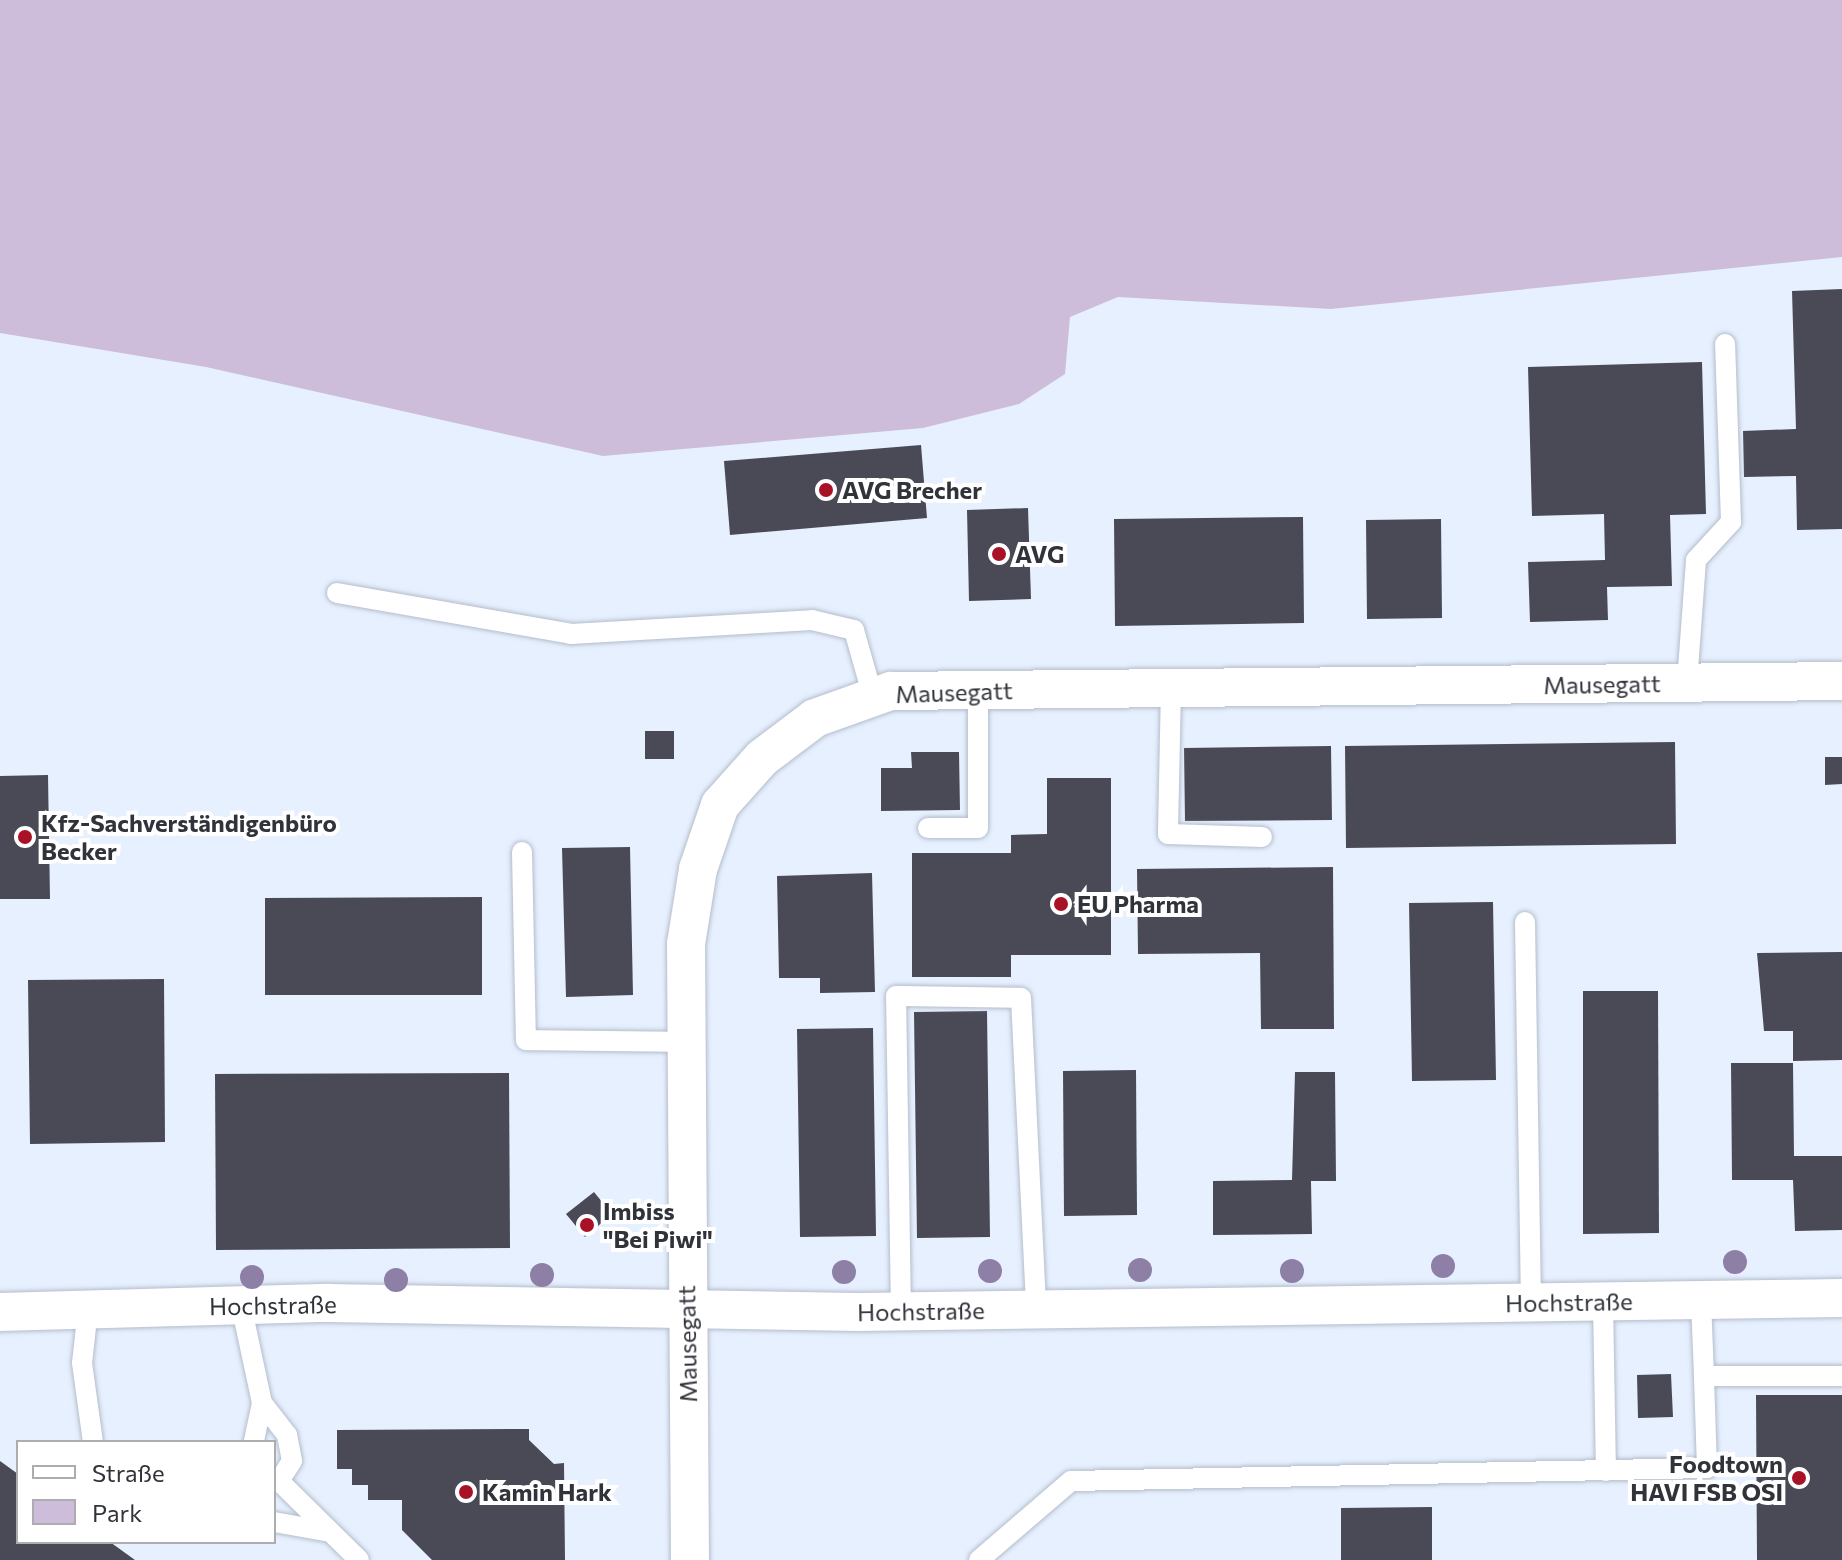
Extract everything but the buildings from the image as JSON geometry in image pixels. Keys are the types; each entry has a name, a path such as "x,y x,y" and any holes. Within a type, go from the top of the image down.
{"street":[{"name":"Mausegatt","path":"690,1560 686,944 698,869 720,805 762,758 815,718 873,697 978,690 1842,681"},
{"name":"Hochstraße","path":"0,1312 241,1305 1036,1310 1842,1298"}],"lane":[{"path":"1687,683 1696,560 1731,522 1725,344"},
{"path":"337,593 571,634 812,620 854,630 873,697"},
{"path":"1171,688 1168,834 1262,837"},
{"path":"928,828 978,828 978,690"},
{"path":"522,852 526,1040 686,1042"},
{"path":"1525,922 1531,1303"},
{"path":"901,1311 896,996 1021,998 1036,1310"},
{"path":"979,1560 1071,1481 1707,1468 1701,1301"},
{"path":"1603,1302 1606,1471"},
{"path":"241,1305 262,1403 254,1440"},
{"path":"88,1309 82,1363 93,1440"},
{"path":"1704,1376 1842,1376"},
{"path":"262,1403 288,1439 292,1461 276,1479 359,1560"},
{"path":"276,1522 330,1532"}],"green space":[{"path":"0,0 1842,0 1842,257 1331,309 1118,297 1070,317 1065,374 1019,404 923,428 603,456 206,367 0,333"}],"place":[{"name":"AVG Brecher","path":"826,490"},
{"name":"AVG","path":"999,554"},
{"name":"Kfz-Sachverständigenbüro Becker","path":"25,837"},
{"name":"EU Pharma","path":"1061,904"},
{"name":"Imbiss \"Bei Piwi\"","path":"587,1225"},
{"name":"Foodtown HAVI FSB OSI","path":"1799,1478"},
{"name":"Kamin Hark","path":"466,1492"}]}
